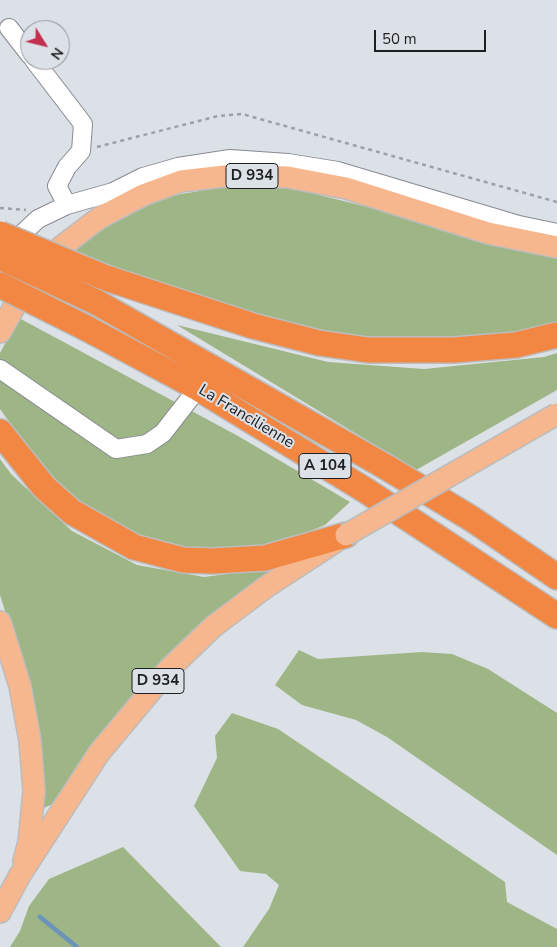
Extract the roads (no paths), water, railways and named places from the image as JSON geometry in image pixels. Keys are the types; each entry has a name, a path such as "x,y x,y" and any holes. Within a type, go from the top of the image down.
{"highway":[{"path":"0,234 106,278 253,326 319,343 368,350 454,350 516,345 557,335"},
{"name":"La Francilienne","path":"0,257 96,302 386,467 472,519 557,577"},
{"name":"La Francilienne","path":"0,286 86,328 198,388 365,490 557,616"},
{"path":"0,432 44,487 72,512 134,547 183,560 213,561 264,558 346,535"}],"main road":[{"name":"D 934","path":"0,332 27,284 61,247 99,218 143,194 181,181 233,175 288,177 346,188 488,233 557,247"},
{"name":"D 934","path":"20,875 98,754 170,668 214,626 258,592 346,535 557,414"},
{"path":"0,622 23,703 30,741 34,791 29,842 20,875 0,912"}],"lane":[{"path":"9,28 20,42"},
{"path":"42,70 83,124 81,152 67,167 57,186 67,205"},
{"path":"0,257 13,241 38,219 67,205 113,192 143,178 178,167 230,159 288,163 338,171 519,225 557,233"},
{"path":"0,369 116,449 147,444 163,433 198,388"},
{"path":"0,658 8,678 23,703"}],"waterway":[{"path":"40,917 77,947"}]}
